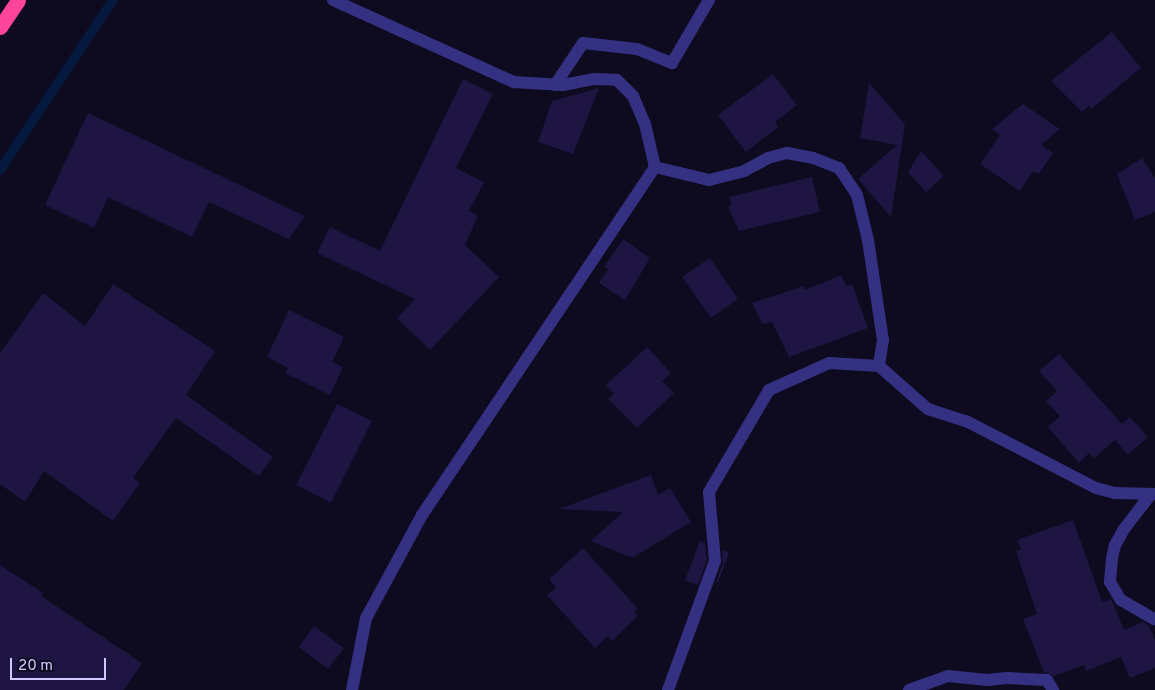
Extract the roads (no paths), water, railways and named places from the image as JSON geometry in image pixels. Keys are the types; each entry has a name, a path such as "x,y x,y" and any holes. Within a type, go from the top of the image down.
{"highway":[{"path":"0,27 18,0"}],"street":[{"path":"333,0 514,82 555,85 594,79 616,80 634,96 644,124 655,167 422,515 366,618 352,690"},
{"path":"555,85 582,43 637,49 672,63 709,0"},
{"path":"655,167 709,180 744,171 768,158 787,153 813,158 839,168 857,195 868,240 883,340 879,366"},
{"path":"668,690 715,561 709,492 768,390 829,363 879,366 928,409 966,421 1096,488 1116,493 1153,494"},
{"path":"1153,494 1124,529 1115,545 1110,582 1121,600 1155,620"},
{"path":"909,690 948,676 988,680 1007,678 1047,680 1053,690"}],"waterway":[{"path":"0,170 113,0"}]}
